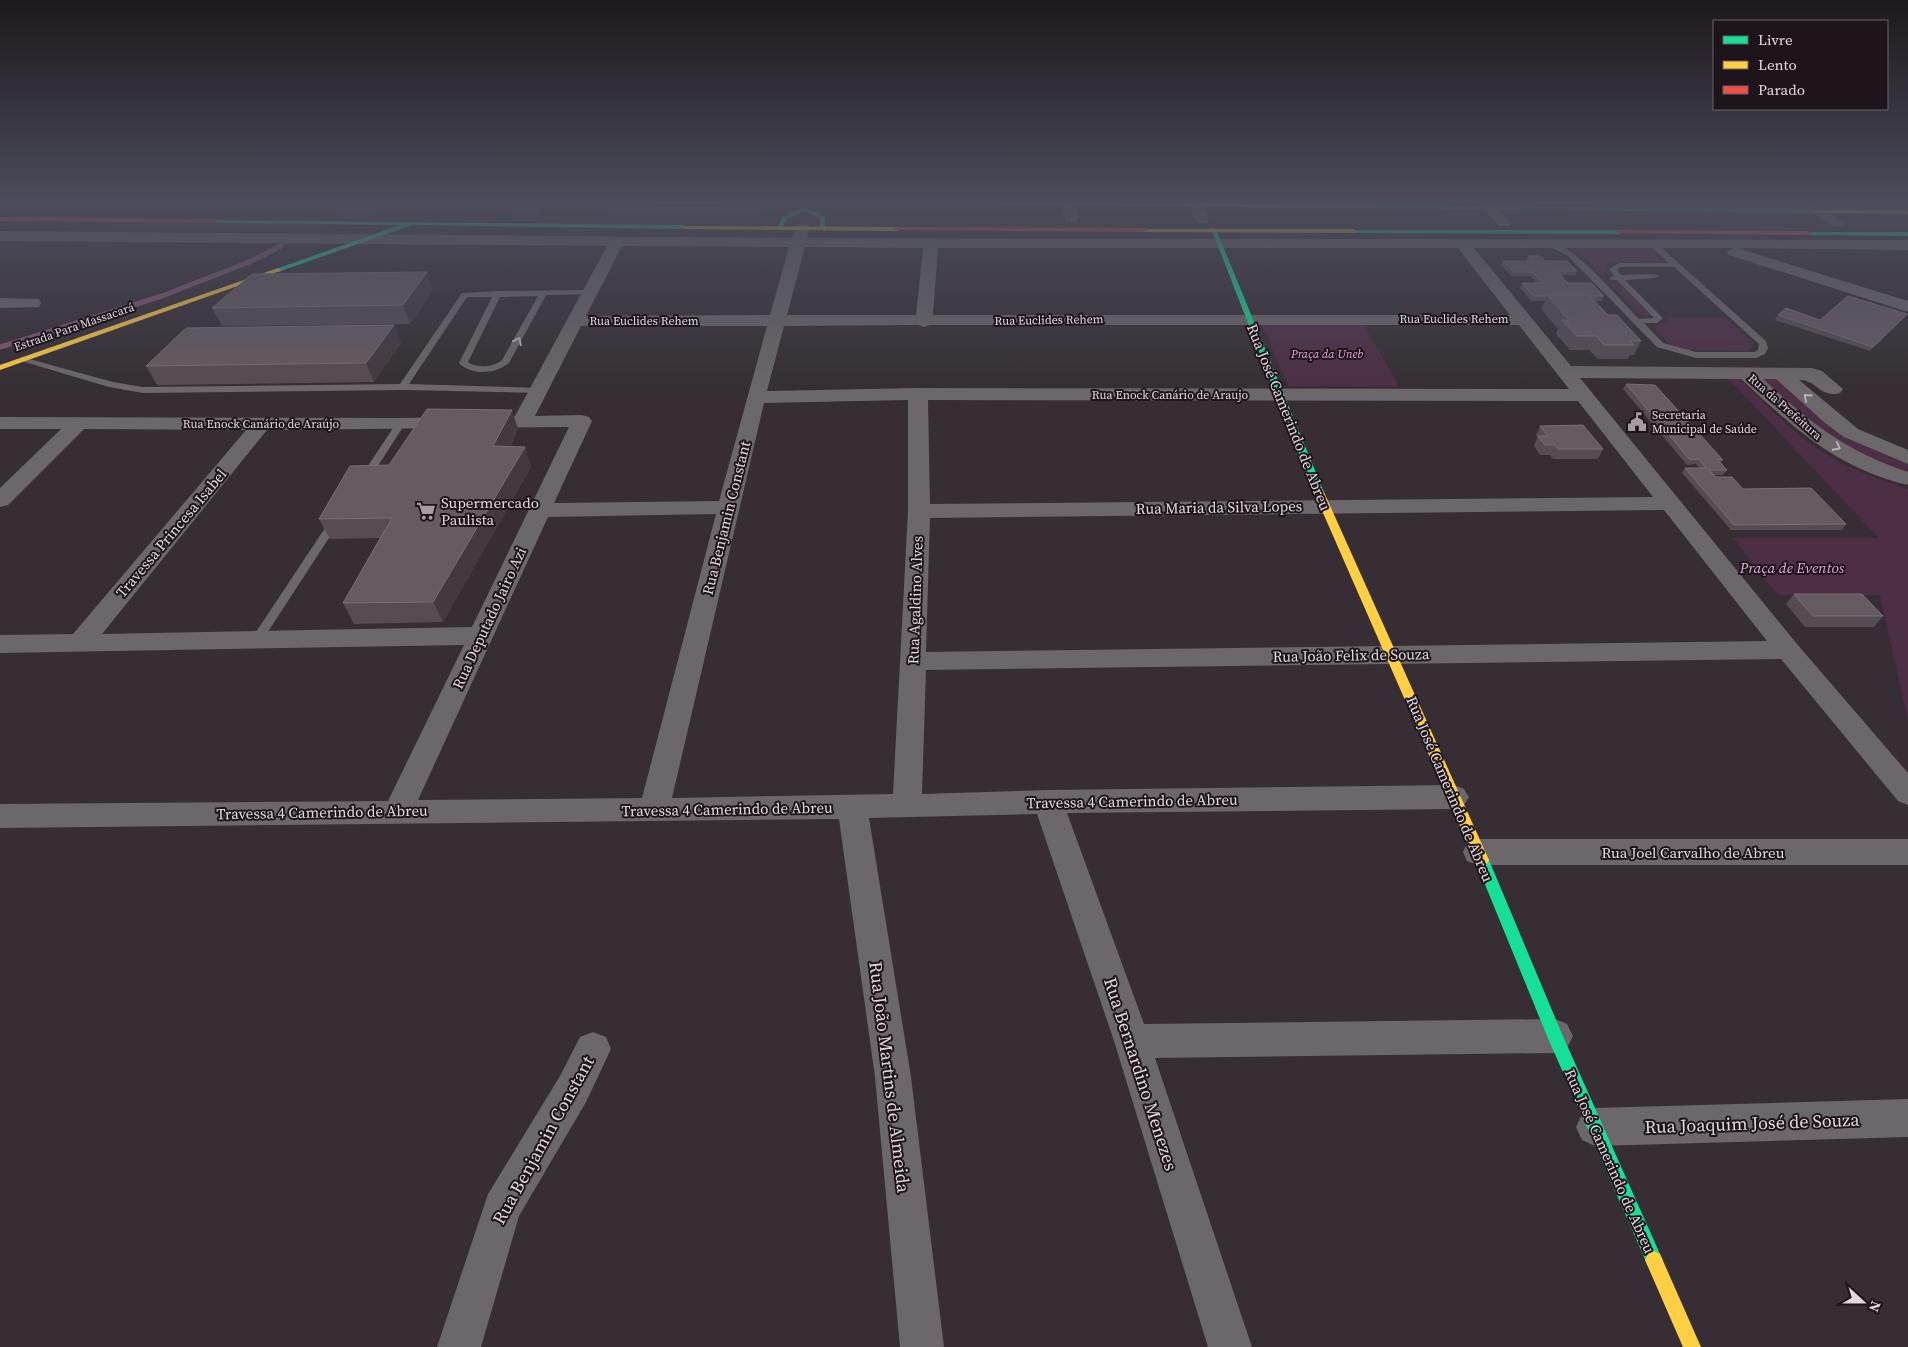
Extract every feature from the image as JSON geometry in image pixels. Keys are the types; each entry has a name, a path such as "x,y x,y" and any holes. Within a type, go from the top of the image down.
{"main road":[{"name":"Estrada Para Massacará","path":"0,368 296,264"},
{"name":"Rua José Camerindo de Abreu","path":"1227,264 1278,395 1325,506 1454,797 1555,1036 1692,1347"}],"street":[{"path":"522,422 604,264"},
{"name":"Rua Benjamin Constant","path":"654,810 728,507 792,264"},
{"path":"924,322 929,264"},
{"path":"1479,264 1788,650 1905,786"},
{"path":"1786,264 1908,307"},
{"path":"0,303 33,303"},
{"name":"Rua Euclides Rehem","path":"574,321 924,322 1249,318 1524,320"},
{"path":"1566,372 1812,374 1817,376 1825,386 1833,389"},
{"name":"Rua da Prefeitura","path":"1745,372 1805,427 1824,441 1860,459 1908,479"},
{"name":"Rua da Prefeitura","path":"1780,373 1832,419 1851,433 1908,458"},
{"name":"Rua Enock Canário de Araujo","path":"756,397 918,394 1584,395"},
{"name":"Rua Agaldino Alves","path":"907,806 919,511 918,394"},
{"name":"Rua Deputado Jairo Azi","path":"398,811 582,421 522,422"},
{"name":"Rua Enock Canário de Araújo","path":"0,423 400,424 522,422"},
{"name":"Travessa Princesa Isabel","path":"80,643 262,423"},
{"path":"0,500 78,424"},
{"name":"Rua Maria da Silva Lopes","path":"919,511 1669,503"},
{"path":"541,510 728,507"},
{"path":"0,644 479,636"},
{"name":"Rua João Felix de Souza","path":"913,661 1788,650"},
{"name":"Travessa 4 Camerindo de Abreu","path":"0,816 654,810 1048,802 1454,797"},
{"name":"Rua Bernardino Menezes","path":"1048,802 1132,1041 1230,1347"},
{"name":"Rua João Martins de Almeida","path":"852,807 893,1077 922,1347"},
{"name":"Rua Joel Carvalho de Abreu","path":"1478,852 1908,852"},
{"path":"1132,1041 1555,1036"},
{"name":"Rua Benjamin Constant","path":"460,1347 502,1208 573,1089 593,1049"},
{"name":"Rua Joaquim José de Souza","path":"1595,1127 1908,1118"}],"lane":[{"path":"1581,264 1660,345 1696,356 1756,355 1762,352 1764,348 1763,343 1676,265 1619,266 1613,270 1659,318 1654,321 1637,321"},
{"path":"1597,280 1655,276"},
{"path":"403,387 464,296 589,292"},
{"path":"498,294 463,363 470,368 493,368 506,361 543,293"},
{"path":"22,360 112,385 143,390 403,387 539,390"},
{"path":"360,485 400,424"},
{"path":"256,641 344,508"}],"green space":[{"path":"1591,264 1608,264 1604,266 1611,275 1601,275"},
{"path":"1610,284 1621,284 1650,315 1644,316 1639,314"},
{"path":"1669,318 1725,318 1753,342 1753,347 1747,351 1685,350 1670,345 1654,328 1657,325 1669,322"},
{"name":"Praça da Uneb","path":"1261,322 1362,322 1399,386 1288,386"},
{"name":"Praça de Eventos","path":"1728,378 1739,379 1810,444 1850,467 1908,489 1908,720 1880,595 1778,595 1733,538 1879,538"},
{"path":"1772,378 1781,381 1839,431 1874,450 1908,463 1908,475 1861,456 1821,432 1761,379"}],"building":[{"path":"1506,264 1570,264 1577,271 1557,271 1568,283 1591,283 1604,296 1533,296 1522,283 1543,283 1532,272 1513,272"},
{"path":"427,272 403,305 212,308 252,274"},
{"path":"1547,295 1589,295 1608,315 1617,315 1641,341 1630,341 1634,345 1604,345 1596,336 1577,336 1562,320 1569,320"},
{"path":"1848,296 1907,314 1873,347 1778,315 1786,308 1820,320"},
{"path":"394,325 366,363 146,366 186,328"},
{"path":"1626,384 1655,385 1723,460 1717,459 1727,470 1709,470 1716,477 1732,477 1743,489 1811,488 1846,524 1734,525 1685,468 1706,468 1699,459 1690,460"},
{"name":"Supermercado Paulista","path":"427,409 512,410 493,446 525,447 433,602 343,603 392,518 319,519 350,466 389,465"},
{"path":"1583,425 1603,449 1558,449 1555,445 1545,445 1538,436 1548,436 1540,426"},
{"path":"1794,594 1862,594 1883,616 1813,616"}],"waterway":[{"path":"0,347 162,296 244,264"}],"traffic: fast":[{"path":"278,270 296,264"},
{"path":"1227,264 1318,490"},
{"path":"1482,860 1555,1036 1654,1260"}],"traffic: slow":[{"path":"0,368 278,270"},
{"path":"1318,490 1482,860"},
{"path":"1654,1260 1692,1347"}],"place":[{"name":"Secretaria Municipal de Saúde","path":"1637,422"},
{"name":"Supermercado Paulista","path":"426,511"}]}
